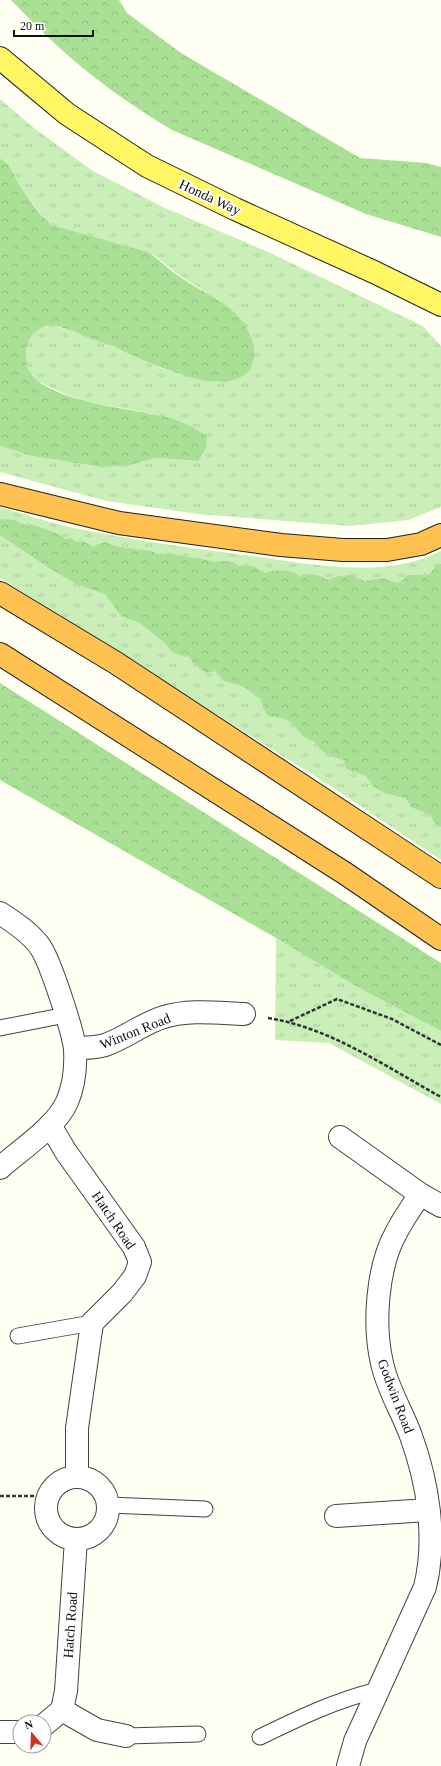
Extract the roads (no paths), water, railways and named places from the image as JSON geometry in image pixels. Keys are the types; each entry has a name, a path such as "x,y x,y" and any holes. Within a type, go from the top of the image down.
{"highway":[{"path":"0,494 119,523 304,547 343,550 387,550 421,544 441,535"},
{"path":"0,593 116,663 441,877"},
{"path":"0,654 339,870 441,939"}],"main road":[{"name":"Honda Way","path":"0,58 67,114 147,166 235,209 374,272 440,306"}],"street":[{"path":"0,913 30,936 41,949 66,1016 75,1048 75,1071 72,1089 67,1104 50,1125 0,1168"},
{"name":"Winton Road","path":"75,1048 104,1045 139,1027 165,1016 192,1012 244,1014"},
{"name":"Hatch Road","path":"50,1125 66,1152 134,1247 140,1262 134,1276 122,1293 92,1324"},
{"path":"340,1137 420,1194 441,1206"},
{"name":"Godwin Road","path":"348,1766 356,1742 378,1690 425,1588 435,1570 428,1510 419,1462 413,1442 382,1363 378,1329 378,1306 386,1261 395,1234 420,1194"},
{"path":"77,1476 77,1428 92,1324"},
{"path":"77,1476 95,1482 104,1492 109,1505 107,1518 100,1530 85,1539 66,1537 51,1526 46,1508 48,1496 52,1488 60,1482 77,1476"},
{"path":"336,1516 428,1510"},
{"name":"Hatch Road","path":"62,1710 66,1691 76,1539"},
{"path":"52,1718 62,1710 97,1730 126,1736"},
{"path":"0,1732 12,1732"}],"lane":[{"path":"0,1028 66,1016"},
{"path":"18,1336 92,1324"},
{"path":"109,1505 205,1509"},
{"path":"260,1737 313,1710 338,1700 378,1690"},
{"path":"126,1736 198,1734"}]}
